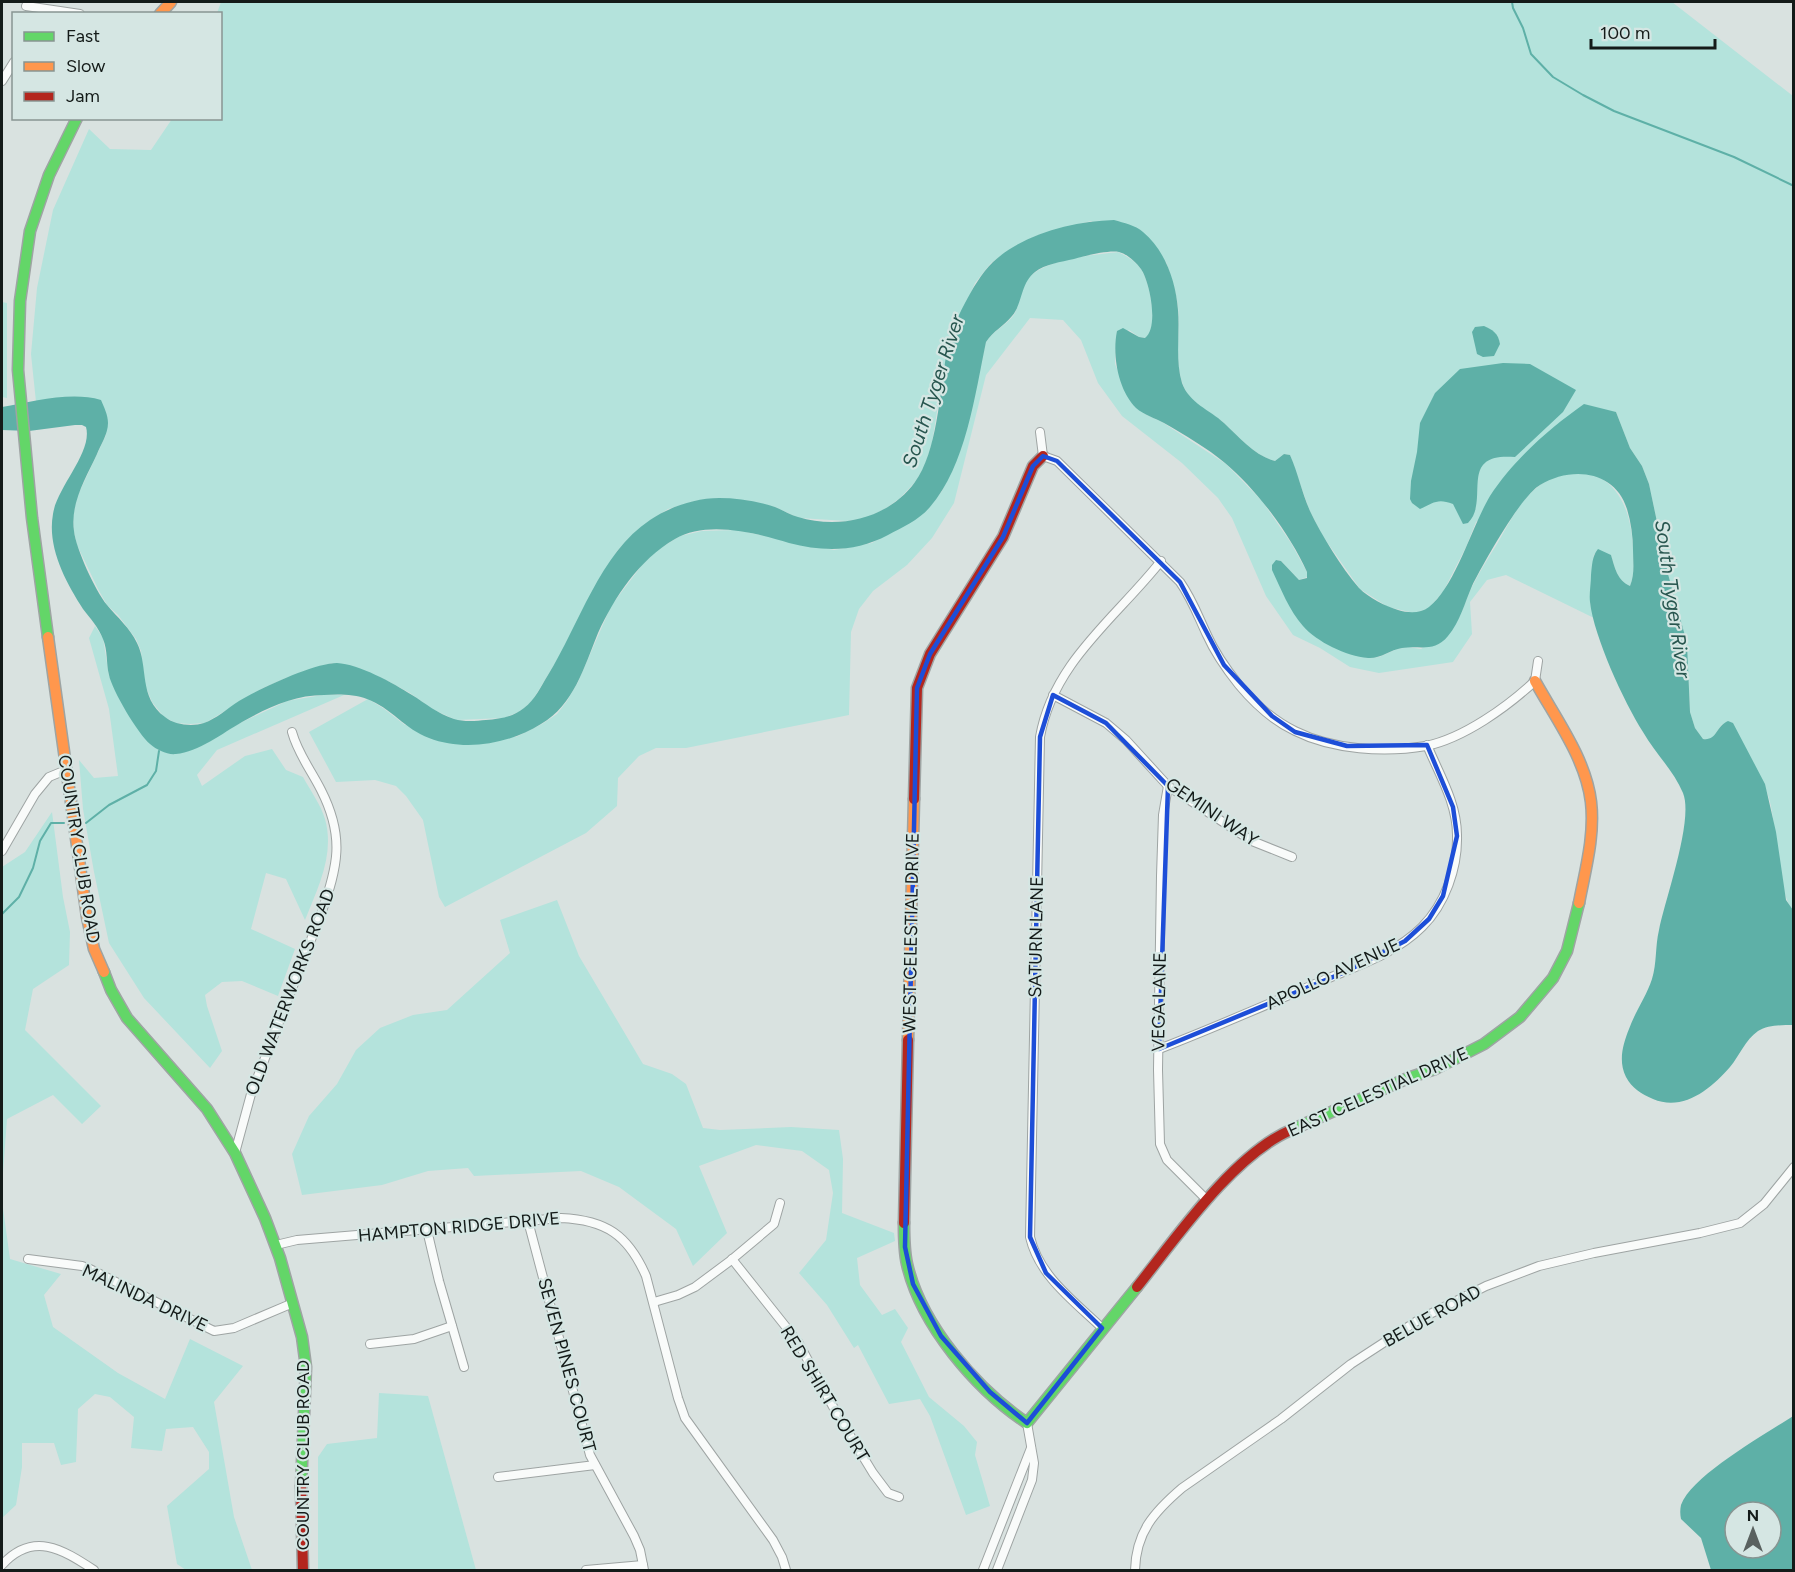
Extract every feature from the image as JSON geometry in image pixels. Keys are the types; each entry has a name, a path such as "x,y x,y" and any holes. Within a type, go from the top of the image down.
{"street":[{"path":"26,7 65,12"},
{"path":"2,81 12,65"},
{"name":"COUNTRY CLUB ROAD","path":"76,120 49,175 30,231 20,301 18,370 32,518 87,917 94,949 111,990 127,1018 207,1109 235,1154 276,1245 302,1337 306,1367 301,1469 303,1570"},
{"path":"1040,432 1043,456 1057,461 1161,561 1180,582 1192,600 1208,637 1232,676 1256,702 1295,732 1347,746 1375,748 1427,746 1456,734 1493,714 1535,681 1538,661"},
{"name":"WEST CELESTIAL DRIVE","path":"1027,1424 1012,1414 973,1374 930,1320 907,1265 904,1210 916,688 930,654 994,552 1009,525 1033,466 1043,456"},
{"name":"SATURN LANE","path":"1102,1328 1046,1273 1036,1256 1030,1237 1040,736 1047,708 1061,678 1083,648 1130,599 1161,561"},
{"name":"EAST CELESTIAL DRIVE","path":"1027,1424 1207,1200 1247,1159 1286,1132 1443,1065 1484,1044 1520,1017 1553,978 1567,951 1575,923 1590,847 1592,815 1591,800 1581,764 1535,681"},
{"name":"GEMINI WAY","path":"1053,694 1106,723 1126,740 1168,786 1252,841 1292,857"},
{"name":"OLD WATERWORKS ROAD","path":"235,1154 246,1107 321,914 332,882 337,856 337,837 331,812 321,789 301,757 292,732"},
{"name":"APOLLO AVENUE","path":"1159,1049 1365,963 1405,941 1429,919 1449,881 1454,866 1457,836 1453,807 1427,746"},
{"path":"2,851 35,794 49,777 66,770"},
{"name":"VEGA LANE","path":"1168,786 1163,815 1158,1114 1160,1144 1167,1160 1207,1200"},
{"name":"BELUE ROAD","path":"1135,1570 1136,1552 1141,1534 1170,1498 1281,1419 1394,1334 1486,1286 1539,1266 1740,1223 1764,1204 1794,1167"},
{"path":"654,1302 695,1287 732,1259 774,1224 780,1203"},
{"name":"HAMPTON RIDGE DRIVE","path":"276,1245 297,1240 561,1218 579,1219 608,1228 625,1241 638,1257 646,1276 685,1418 772,1540 782,1557 786,1570"},
{"name":"SEVEN PINES COURT","path":"528,1221 590,1455 634,1536 644,1568"},
{"path":"427,1230 464,1367"},
{"name":"MALINDA DRIVE","path":"28,1259 90,1269 214,1331 234,1328 293,1303"},
{"name":"RED SHIRT COURT","path":"732,1259 798,1342 837,1414 873,1473 888,1492 899,1497"},
{"path":"370,1344 414,1339 452,1326"},
{"path":"997,1570 1032,1480 1034,1463 1027,1424"},
{"path":"983,1570 1031,1448"},
{"path":"498,1477 596,1465"},
{"path":"2,1565 20,1550 40,1545 67,1554 94,1570"},
{"path":"586,1570 644,1568"}],"highlighted area":[{"path":"1043,456 1057,461 1180,582 1224,665 1272,716 1295,732 1347,746 1427,745 1453,807 1457,836 1443,896 1429,919 1405,941 1345,972 1159,1049 1168,786 1106,723 1053,695 1040,737 1030,1237 1046,1273 1102,1328 1027,1423 990,1392 941,1336 913,1284 905,1247 917,688 930,654 1003,537 1033,466"}],"shaded area":[{"path":"221,2 1672,2 1793,96 1793,910 1784,891 1770,802 1762,781 1722,724 1712,739 1703,739 1695,728 1690,712 1687,643 1668,574 1649,484 1642,466 1630,448 1616,412 1476,522 1443,592 1428,609 1414,613 1388,607 1360,589 1322,535 1309,509 1290,455 1284,454 1275,461 1261,455 1190,397 1181,377 1178,354 1178,307 1166,262 1091,221 1038,235 1008,251 991,263 975,283 947,349 932,443 925,465 916,481 900,498 885,509 866,518 847,521 799,518 775,507 719,498 695,501 668,509 632,535 617,551 564,649 532,701 521,711 504,718 456,720 432,709 410,693 380,677 332,663 263,688 205,723 176,723 164,717 152,702 145,685 141,651 136,639 118,615 107,605 77,545 74,532 73,516 77,497 106,435 72,397 36,402 31,354 37,288 53,210 89,129 110,149 151,150 171,120 222,120 222,12 217,12"},
{"path":"1118,252 1131,259 1141,269 1150,294 1153,315 1150,333 1146,338 1139,337 1129,330 1116,338 1115,364 1127,392 1145,414 1162,422 1226,464 1262,501 1291,543 1307,572 1307,577 1299,580 1281,561 1276,560 1319,639 1336,648 1368,658 1379,657 1407,647 1421,649 1457,621 1479,573 1514,514 1528,496 1545,482 1575,473 1591,474 1604,480 1622,502 1632,533 1633,577 1630,586 1619,577 1611,555 1594,554 1590,602 1594,618 1506,575 1487,580 1470,602 1472,634 1453,662 1379,673 1350,667 1320,648 1293,635 1266,596 1232,518 1218,498 1182,463 1122,416 1098,383 1081,340 1063,320 1030,318 986,375 954,503 932,538 907,565 873,591 859,609 851,632 849,715 686,748 656,748 639,756 618,778 617,806 586,833 445,907 439,897 423,820 406,796 396,786 375,780 336,782 309,732 368,699 405,725 516,737 557,714 578,682 611,606 642,565 656,551 680,536 702,531 736,530 834,550 872,543 928,509 942,491 961,449 986,342 1013,316 1026,281 1044,268 1056,263"},
{"path":"2,302 7,303 7,398 2,397"},
{"path":"95,626 103,638 109,676 176,754 203,745 240,723 287,701 322,695 344,695 217,750 197,775 202,786 245,756 272,749 286,770 303,777 321,808 328,832 324,871 305,920 286,879 266,873 251,929 295,949 278,996 242,981 222,982 205,995 222,1051 210,1068 144,998 109,943 83,809 79,760 94,778 118,776 109,709 89,638"},
{"path":"52,812 70,932 69,965 33,989 25,1030 101,1106 82,1124 53,1095 7,1119 2,1186 2,867 25,852"},
{"path":"557,900 579,956 643,1064 672,1074 686,1084 703,1128 720,1130 791,1127 839,1130 843,1159 842,1213 894,1233 895,1241 857,1258 860,1285 882,1315 895,1309 908,1328 901,1342 929,1397 964,1426 977,1442 975,1455 990,1506 966,1515 930,1416 920,1399 889,1404 858,1345 854,1348 827,1305 799,1273 826,1240 833,1193 829,1170 802,1151 756,1145 699,1166 727,1233 693,1266 676,1229 619,1187 581,1171 474,1176 468,1168 428,1171 382,1185 302,1195 292,1154 309,1116 337,1084 356,1050 380,1028 413,1015 447,1010 510,953 500,920"},
{"path":"2,1201 10,1259 61,1274 44,1295 53,1327 118,1373 165,1399 190,1339 243,1366 214,1402 234,1517 252,1570 186,1570 177,1564 167,1506 209,1469 209,1452 193,1427 166,1429 162,1451 131,1448 134,1417 110,1397 95,1394 78,1409 76,1462 61,1465 54,1443 22,1443 22,1467 16,1505 2,1518"},
{"path":"379,1393 428,1396 476,1570 318,1570 318,1457 327,1444 377,1438"}],"water":[{"name":"South Tyger River","path":"1114,220 1143,232 1151,239 1168,267 1177,299 1179,365 1185,390 1195,401 1261,455 1275,461 1284,454 1290,455 1310,511 1339,561 1363,592 1393,608 1406,612 1418,612 1429,607 1438,598 1455,571 1490,496 1521,457 1545,434 1584,404 1616,412 1630,448 1642,466 1649,484 1668,574 1687,643 1690,712 1695,728 1703,739 1708,739 1714,736 1724,723 1728,721 1733,723 1765,784 1776,832 1786,900 1793,910 1793,1025 1771,1026 1758,1031 1714,1083 1686,1100 1675,1103 1649,1097 1634,1087 1626,1077 1622,1065 1622,1053 1631,1023 1654,973 1659,930 1682,840 1685,805 1679,785 1627,704 1597,633 1593,616 1590,599 1591,575 1593,558 1598,549 1611,555 1617,573 1630,586 1633,577 1630,519 1621,496 1613,486 1591,475 1578,474 1552,479 1532,492 1522,503 1493,548 1452,630 1437,645 1402,648 1372,658 1359,657 1332,647 1303,626 1282,592 1272,570 1272,565 1276,560 1281,561 1299,580 1307,578 1307,572 1292,543 1261,499 1218,457 1180,432 1146,415 1136,408 1125,392 1116,361 1117,331 1123,328 1145,338 1152,325 1152,305 1141,269 1134,261 1119,252 1096,254 1053,264 1039,269 1030,277 1016,311 986,342 961,450 942,490 921,516 876,541 840,549 802,546 747,532 716,529 688,533 675,539 650,557 620,593 598,633 577,684 562,707 528,731 487,744 457,745 429,738 367,699 335,694 302,697 281,703 193,750 176,754 162,752 145,739 120,701 111,682 106,648 101,635 70,587 55,551 53,514 61,493 80,458 87,437 86,427 75,425 29,431 2,430 2,407 64,397 101,400 106,411 108,427 77,501 73,521 74,531 82,558 97,590 131,632 137,643 151,700 169,720 195,725 204,723 239,701 273,684 315,667 337,663 376,675 448,717 462,721 491,720 520,711 535,697 604,570 633,534 657,515 692,502 710,498 726,498 762,503 795,516 830,522 862,518 892,504 915,482 928,455 933,438 947,349 953,328 968,297 985,271 1005,252 1049,231 1082,223"},
{"path":"1484,326 1495,332 1499,340 1500,344 1494,356 1483,357 1477,354 1472,332 1475,327"},
{"path":"1503,363 1530,364 1576,390 1563,412 1515,457 1497,457 1486,462 1480,470 1477,502 1468,523 1463,524 1453,504 1448,502 1436,502 1420,509 1410,499 1411,481 1420,423 1435,393 1460,369"},
{"path":"1793,1416 1793,1570 1711,1570 1701,1538 1681,1519 1681,1505 1688,1493 1714,1468"}],"waterway":[{"path":"1512,2 1531,54 1553,77 1614,111 1734,157 1794,186"},
{"path":"86,823 109,805 147,785 156,771 159,751"},
{"path":"2,914 19,897 33,868 40,841 51,823 64,823"}],"traffic: fast":[{"path":"48,637 32,518 18,370 20,301 30,231 49,175 76,120"},
{"path":"1291,1130 1408,1078 1435,1069 1484,1044 1520,1017 1553,978 1567,951 1579,903"},
{"path":"104,972 127,1018 207,1109 235,1153 265,1218 280,1258 302,1337 306,1367 301,1487"},
{"path":"904,1223 907,1264 924,1310 953,1354 970,1374 1027,1423 1137,1287"}],"traffic: slow":[{"path":"162,12 171,2"},
{"path":"48,637 87,917 94,949 104,972"},
{"path":"1535,681 1577,755 1588,786 1592,828 1579,903"},
{"path":"908,1040 914,799"}],"traffic: jam":[{"path":"914,799 917,688 930,654 1003,537 1033,466 1043,456"},
{"path":"904,1223 908,1040"},
{"path":"1137,1287 1188,1222 1227,1178 1269,1142 1291,1130"},
{"path":"301,1487 303,1570"}]}
